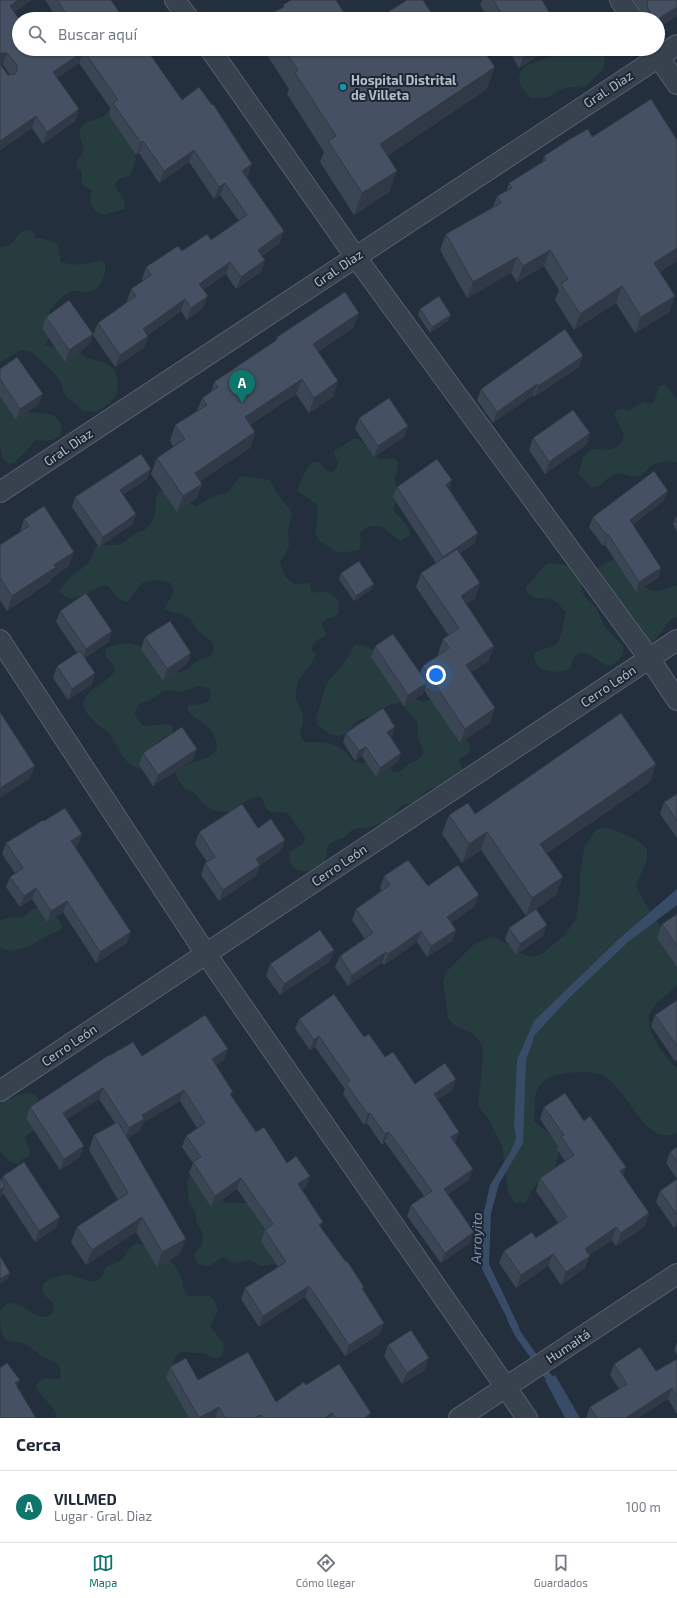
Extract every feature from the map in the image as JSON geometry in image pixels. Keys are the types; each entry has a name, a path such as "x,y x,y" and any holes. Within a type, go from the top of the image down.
{"street":[{"path":"175,0 184,12"},
{"path":"620,0 628,12"},
{"name":"Gral. Diaz","path":"665,50 677,45"},
{"path":"215,56 355,256 649,658 677,700"},
{"name":"Gral. Diaz","path":"0,492 355,256 652,56"},
{"path":"658,56 677,84"},
{"path":"0,640 206,954 527,1418"},
{"name":"Cerro León","path":"0,1091 677,640"},
{"name":"Humaitá","path":"459,1418 677,1274"}],"green space":[{"path":"554,56 605,56 605,60 603,69 586,86 565,88 548,97 531,98 521,86 519,78 520,74 522,69 527,65"},
{"path":"110,107 135,148 136,159 130,175 119,179 115,184 123,199 125,209 102,215 91,205 90,199 92,191 82,184 82,172 77,168 76,162 83,152 83,146 79,134 81,128 84,124 104,116"},
{"path":"25,230 36,234 35,237 53,241 58,245 61,262 81,264 101,260 105,264 105,273 102,281 93,291 70,292 53,306 49,312 53,330 45,345 51,347 62,344 73,347 87,358 104,362 114,369 118,381 117,392 111,402 96,412 84,411 66,397 60,381 53,372 32,352 21,350 0,362 0,247 13,243 18,235"},
{"path":"0,370 26,411 54,416 61,425 61,433 59,436 52,440 36,440 14,463 9,464 4,460 0,448"},
{"path":"665,384 677,399 677,462 671,461 652,465 644,473 637,476 615,474 598,486 591,487 579,474 583,457 592,449 608,450 616,448 622,440 624,434 614,415 617,410 623,409 628,411 643,402 649,404 654,402 659,386"},
{"path":"353,439 359,439 379,459 396,459 398,467 394,480 399,491 394,507 395,513 407,525 410,535 400,541 381,526 369,526 360,533 361,545 358,550 340,552 335,551 321,542 315,534 318,516 317,504 297,491 310,464 317,461 320,462 327,471 333,472 337,468 338,462 334,451"},
{"path":"240,476 269,480 292,513 288,529 289,547 280,562 285,577 294,584 310,583 310,588 313,593 327,592 338,600 339,612 336,616 325,620 321,624 327,635 317,640 313,645 312,651 316,654 297,684 296,698 303,715 300,733 303,741 323,742 333,745 342,749 353,761 360,763 382,760 394,772 400,772 408,764 419,759 423,754 417,737 418,726 416,720 400,703 391,704 369,717 359,719 346,733 342,735 334,736 317,724 316,718 327,683 346,660 355,644 366,646 375,651 416,699 420,701 427,701 431,699 471,747 468,753 459,760 463,770 462,776 452,782 425,792 419,802 401,806 390,820 368,828 357,828 343,838 332,842 328,845 325,861 320,867 314,870 301,870 295,868 291,864 289,858 291,850 302,845 305,839 288,814 267,810 262,798 257,796 240,804 231,812 212,810 202,803 195,793 185,789 178,780 175,772 186,765 204,759 214,753 217,749 217,743 209,728 188,711 188,705 202,704 209,701 211,694 209,688 198,686 182,692 170,690 164,691 150,700 139,704 134,714 141,724 146,726 169,724 173,727 172,733 160,740 150,751 144,769 131,765 126,761 109,733 93,720 85,709 84,702 86,697 90,692 108,679 115,670 113,664 105,655 106,649 109,647 122,643 136,644 176,672 186,670 199,660 211,656 214,647 213,644 197,630 190,618 164,609 172,595 172,585 168,582 158,580 142,583 128,601 118,598 106,585 76,598 65,596 59,591 70,577 88,564 95,548 99,545 117,545 123,543 137,532 145,530 150,525 155,515 156,497 159,492 165,490 195,506 212,497 227,492 232,488"},
{"path":"622,558 637,578 650,590 658,591 671,586 677,586 677,617 671,619 653,642 647,641 597,570 605,563"},
{"path":"547,564 563,564 577,573 584,596 596,608 606,629 622,645 624,651 622,656 614,664 608,666 582,652 574,658 570,669 564,671 546,671 541,669 538,665 535,660 534,653 555,645 561,634 566,612 559,604 551,599 536,598 527,593 526,587"},
{"path":"605,827 633,838 647,849 647,859 636,886 654,918 677,947 677,986 655,1005 650,1012 649,1018 652,1034 656,1042 667,1058 677,1068 677,1133 662,1135 647,1126 613,1083 601,1074 578,1072 550,1077 542,1082 537,1090 534,1121 557,1140 560,1149 555,1168 534,1187 525,1203 515,1203 508,1192 502,1146 489,1120 478,1105 483,1047 472,1033 454,1025 448,1018 443,981 446,972 473,945 490,937 499,939 524,955 534,957 543,953 565,935 576,919 580,892 580,873 585,845 596,830"},
{"path":"36,908 45,910 56,916 63,927 59,931 48,935 28,947 11,951 0,948 0,920 11,917 22,918 31,910"},
{"path":"29,1093 35,1094 39,1101 40,1129 27,1134 26,1140 30,1151 29,1156 17,1164 9,1161 0,1151 0,1105 5,1099 10,1099 18,1095"},
{"path":"199,1175 219,1194 225,1203 248,1203 260,1213 277,1264 260,1266 250,1260 233,1263 223,1257 209,1266 198,1264 194,1254 202,1245 203,1234 197,1223 195,1212 189,1202 187,1183 188,1177"},
{"path":"136,1243 164,1255 179,1272 186,1294 188,1296 210,1296 214,1300 218,1310 210,1326 224,1344 223,1355 215,1358 203,1353 183,1352 177,1354 173,1361 172,1367 200,1418 57,1418 51,1405 36,1386 41,1380 47,1378 61,1379 59,1366 43,1357 28,1345 11,1342 8,1340 3,1335 1,1330 0,1311 5,1305 10,1303 20,1306 42,1317 47,1317 52,1313 54,1306 53,1303 44,1295 42,1289 44,1283 61,1275 72,1275 89,1281 98,1280 102,1277 106,1267 122,1260 128,1250"}],"water":[{"path":"677,889 677,905 628,942 568,999 535,1035 526,1060 523,1143 499,1184 491,1213 489,1264 519,1327 513,1330 482,1269 483,1216 490,1185 511,1151 516,1138 514,1125 517,1060 534,1021 620,938"},
{"path":"555,1375 580,1418 565,1418 545,1380"}],"building":[{"path":"0,0 18,0 10,6 14,12 12,12 12,56 77,56 53,72 79,109 47,132 36,116 0,141 0,64 8,75 15,74 17,71 17,65 7,53 1,53 0,55"},
{"path":"57,0 111,0 119,12 65,12"},
{"path":"291,0 336,0 344,12 274,12 284,7 283,5"},
{"path":"407,0 423,0 431,12 388,12"},
{"path":"493,0 542,0 549,12 501,12"},
{"path":"646,0 677,0 677,7 665,15 665,12 650,12"},
{"path":"87,56 151,56 182,100 199,87 212,105 213,104 252,164 242,171 284,231 258,250 265,260 241,277 230,262 199,284 208,296 191,308 185,299 143,329 148,336 120,355 98,323 136,296 131,289 151,275 146,267 178,246 182,251 207,234 211,240 247,215 225,183 219,187 194,150 164,171 143,141 141,143 113,103 118,100"},
{"path":"289,56 487,56 495,67 380,144 397,171 362,193 328,141 336,136 295,73 298,70"},
{"path":"651,99 677,140 677,248 654,263 675,296 641,317 622,286 580,314 561,284 568,279 550,250 523,266 517,257 473,282 446,234 501,203 497,196 512,188 509,183 546,160 544,156 588,129 592,137"},
{"path":"345,292 359,313 313,344 338,381 314,398 302,379 245,417 255,432 195,473 202,484 183,496 157,458 185,439 175,425 207,405 202,398 218,387 214,382 278,339 277,337"},
{"path":"439,296 451,315 432,327 420,309"},
{"path":"69,300 93,334 69,350 46,317"},
{"path":"565,329 583,356 538,386 537,384 497,412 481,389"},
{"path":"17,357 43,394 20,409 0,379 0,369"},
{"path":"389,398 408,426 378,446 359,418"},
{"path":"573,410 590,433 549,462 533,438"},
{"path":"141,454 151,469 120,490 136,514 103,537 75,497"},
{"path":"437,459 452,480 446,485 478,533 443,557 397,487"},
{"path":"654,471 668,491 630,520 661,568 639,582 608,534 607,536 593,517"},
{"path":"44,506 74,552 54,565 56,567 12,596 0,578 0,545 29,526 24,519"},
{"path":"457,549 480,583 461,596 494,646 466,665 495,708 465,729 423,666 449,648 443,639 459,628 421,573"},
{"path":"359,561 374,584 356,596 341,573"},
{"path":"86,593 112,631 86,649 60,611"},
{"path":"170,621 191,653 167,669 145,637"},
{"path":"393,634 427,683 408,695 375,646"},
{"path":"80,651 95,673 72,689 57,666"},
{"path":"383,708 395,727 387,732 401,753 380,768 366,747 359,751 346,733"},
{"path":"0,712 35,766 0,788"},
{"path":"621,713 656,764 540,844 563,877 532,898 487,832 469,844 449,815 468,803 475,814"},
{"path":"182,727 197,749 158,775 143,753"},
{"path":"677,794 677,821 664,802"},
{"path":"242,804 258,828 271,819 285,840 256,859 260,865 223,890 205,863 215,857 199,832"},
{"path":"65,808 82,834 71,841 131,932 100,952 67,901 51,911 36,888 24,896 10,877 23,868 6,843"},
{"path":"408,860 428,886 458,865 479,895 447,917 456,930 431,946 421,931 388,954 386,952 352,975 340,956 373,933 356,909 390,885 384,876"},
{"path":"536,909 547,925 520,944 509,928"},
{"path":"677,914 677,946 662,924"},
{"path":"320,930 334,950 284,984 270,964"},
{"path":"334,994 364,1037 369,1034 385,1057 393,1052 415,1084 445,1063 456,1079 434,1094 459,1132 451,1137 473,1169 444,1189 474,1232 445,1253 411,1205 432,1191 389,1132 385,1134 346,1084 350,1081 319,1036 314,1040 299,1019"},
{"path":"677,1000 677,1046 655,1015"},
{"path":"205,1015 228,1049 212,1059 233,1092 230,1094 256,1132 264,1127 287,1163 296,1156 310,1176 298,1184 323,1222 319,1225 346,1262 347,1261 364,1287 362,1288 384,1323 349,1345 309,1286 263,1316 245,1288 286,1262 265,1230 273,1224 241,1178 215,1196 193,1162 201,1157 186,1136 205,1123 184,1090 142,1115 144,1119 129,1128 103,1088 63,1113 84,1146 64,1159 30,1107 109,1055 133,1042 142,1056"},
{"path":"565,1093 584,1121 590,1116 626,1167 620,1171 649,1213 621,1233 616,1227 585,1249 590,1256 566,1272 553,1254 521,1275 504,1251 532,1232 536,1238 567,1217 540,1178 574,1155 561,1136 564,1135 544,1107"},
{"path":"118,1122 186,1239 162,1252 142,1217 92,1250 77,1227 128,1193 94,1135"},
{"path":"677,1147 677,1162 670,1152"},
{"path":"24,1162 60,1217 39,1231 3,1176"},
{"path":"0,1178 5,1186 0,1190"},
{"path":"677,1179 677,1215 660,1191"},
{"path":"0,1256 10,1273 0,1279"},
{"path":"411,1330 429,1358 407,1373 388,1345"},
{"path":"640,1347 656,1371 677,1359 677,1396 672,1388 627,1417 628,1418 597,1418 590,1407 627,1384 614,1364"},
{"path":"248,1352 276,1402 304,1382 306,1385 339,1364 371,1413 364,1418 335,1418 332,1413 325,1418 262,1418 261,1415 255,1418 225,1418 219,1407 199,1418 170,1367 186,1358 198,1380"},
{"path":"7,1363 20,1380 15,1383 36,1418 0,1418 0,1368"}],"waterway":[{"name":"Arroyito","path":"511,1320 518,1334 554,1385"}],"place":[{"name":"Hospital Distrital de Villeta","path":"343,87"},
{"name":"VILLMED","path":"242,403"}]}
